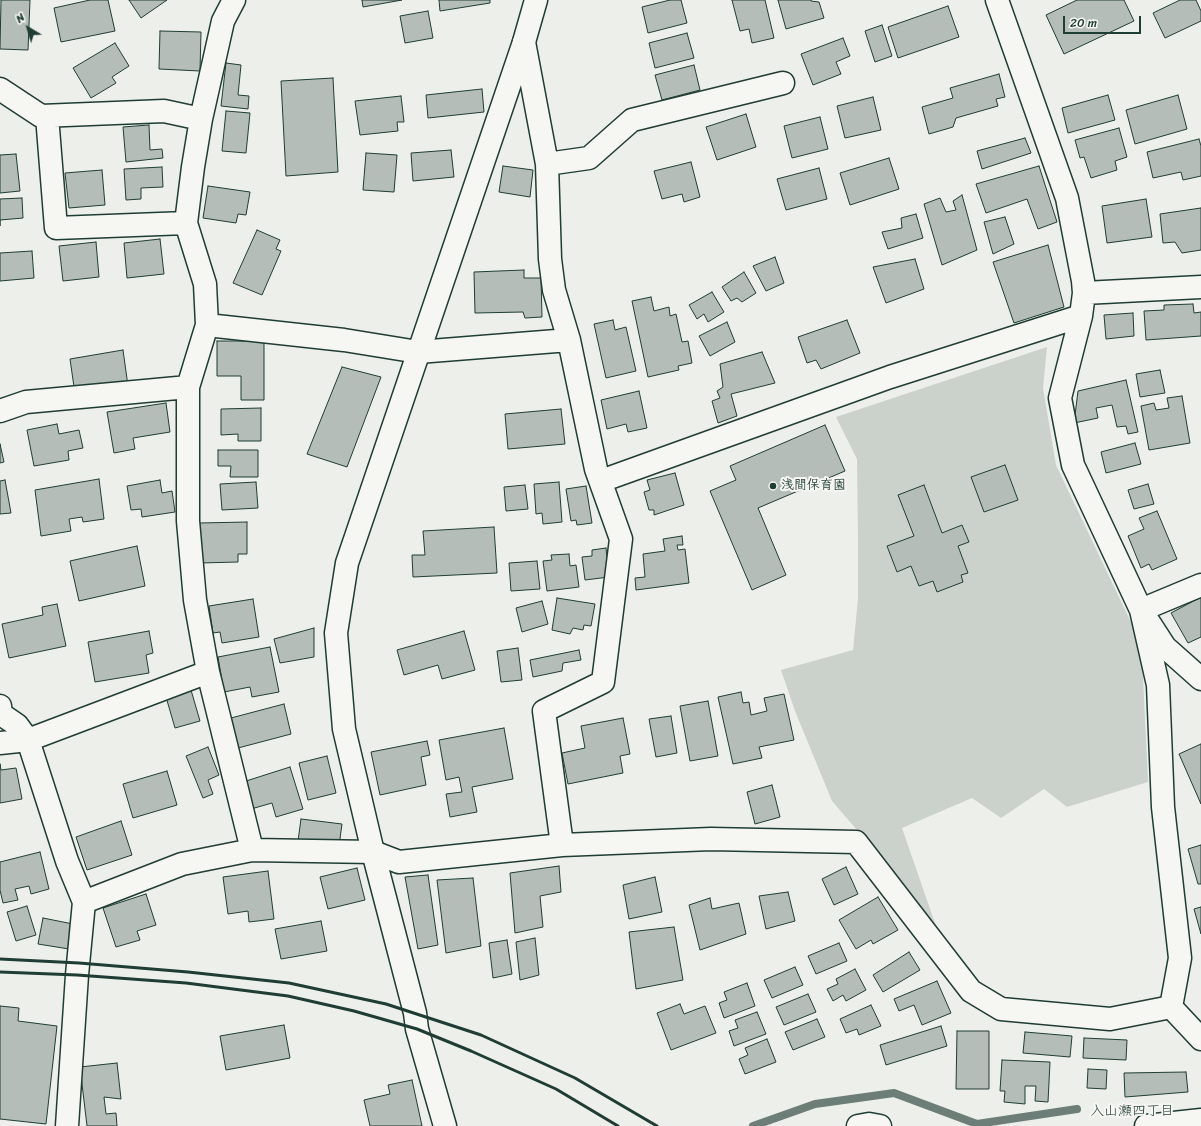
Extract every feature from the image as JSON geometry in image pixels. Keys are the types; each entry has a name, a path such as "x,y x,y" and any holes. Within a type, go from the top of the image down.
{"street":[{"path":"234,0 223,21 201,119 186,223 205,284 207,325 188,387 188,521 195,600 208,672 252,850"},
{"path":"997,0 1067,198 1083,281 1084,293 1081,316 1060,398 1073,465 1141,610 1165,647 1201,678"},
{"path":"445,1126 418,1028 373,852 344,729 336,633 347,563 524,42 534,3"},
{"path":"524,42 547,164 550,259 554,290 569,340 596,469 621,539 603,682 544,711 562,845"},
{"path":"547,164 589,158 632,120 783,83"},
{"path":"0,89 41,116 164,111 201,119"},
{"path":"47,116 56,228 186,223"},
{"path":"1084,293 1201,287"},
{"path":"600,481 890,377 1081,316"},
{"path":"207,325 344,340 418,352 569,340"},
{"path":"0,411 26,402 188,387"},
{"path":"1141,610 1201,585"},
{"path":"1141,610 1158,685 1163,807 1180,958 1171,1007"},
{"path":"0,743 28,740 208,672"},
{"path":"0,706 2,714 17,725 28,740 67,861 84,902 77,976 67,1126"},
{"path":"84,902 182,864 252,850 373,852 399,862 562,845 712,839 856,842 971,991 1001,1009 1110,1019 1171,1007"},
{"path":"1171,1007 1201,1039"},
{"path":"1146,1126 1201,1120"},
{"path":"858,1126 869,1124 880,1126"}],"shaded area":[{"path":"1047,347 1043,388 1056,465 1139,639 1143,677 1148,782 1067,807 1044,789 1001,818 972,798 902,828 938,932 863,837 832,801 795,711 781,670 853,650 858,599 857,459 836,417"}],"building":[{"path":"1,0 30,0 28,50 0,49"},
{"path":"90,0 108,0 115,31 61,42 54,8"},
{"path":"129,0 167,0 141,18"},
{"path":"362,0 402,0 363,7"},
{"path":"439,0 490,0 490,3 440,11"},
{"path":"670,0 681,0 687,23 648,33 642,7"},
{"path":"732,0 765,0 774,38 752,43 749,29 740,31"},
{"path":"778,0 811,0 819,2 824,18 786,29"},
{"path":"1077,0 1124,0 1134,21 1064,54 1046,15"},
{"path":"1180,0 1196,0 1201,11 1201,21 1165,38 1153,13"},
{"path":"948,6 959,37 898,58 888,27"},
{"path":"428,11 433,38 405,43 400,16"},
{"path":"882,25 892,56 875,62 865,31"},
{"path":"160,31 201,32 200,71 159,69"},
{"path":"687,33 694,58 655,68 649,43"},
{"path":"843,38 850,56 836,62 841,74 813,85 801,54"},
{"path":"115,43 129,66 112,77 116,83 91,98 73,68"},
{"path":"226,63 241,65 238,95 249,96 248,109 221,106"},
{"path":"694,65 700,90 662,100 655,75"},
{"path":"999,74 1005,97 996,99 998,106 956,118 953,127 929,134 922,107 953,98 950,88"},
{"path":"333,78 338,172 286,176 281,81"},
{"path":"482,89 484,112 428,118 426,95"},
{"path":"1108,95 1115,120 1068,133 1062,108"},
{"path":"1178,95 1187,129 1135,144 1126,110"},
{"path":"401,96 404,122 397,122 398,131 360,135 355,101"},
{"path":"873,97 881,130 845,138 837,106"},
{"path":"226,111 250,113 246,153 222,151"},
{"path":"746,114 756,147 717,160 706,127"},
{"path":"820,117 828,149 792,158 784,126"},
{"path":"149,125 150,150 162,149 163,158 126,162 123,127"},
{"path":"1119,128 1127,157 1115,161 1117,170 1091,178 1084,157 1080,158 1075,140"},
{"path":"1025,138 1031,153 982,169 977,151"},
{"path":"1199,139 1201,146 1201,176 1183,180 1181,172 1153,178 1147,152"},
{"path":"451,150 454,177 413,181 411,153"},
{"path":"366,153 397,155 394,192 363,190"},
{"path":"16,154 20,191 0,193 0,155"},
{"path":"889,158 899,189 850,205 840,173"},
{"path":"691,162 700,197 684,202 682,194 662,199 654,171"},
{"path":"503,166 533,170 530,197 499,192"},
{"path":"1039,166 1057,222 1038,229 1027,199 986,213 976,184"},
{"path":"162,167 163,187 141,188 141,199 126,200 124,169"},
{"path":"819,168 827,199 786,210 777,179"},
{"path":"102,170 105,205 69,208 65,173"},
{"path":"208,186 250,192 246,215 238,214 236,223 203,218"},
{"path":"962,195 977,250 942,265 924,204 940,198 946,212 956,210 953,201"},
{"path":"22,198 23,218 0,220 0,199"},
{"path":"1146,199 1152,237 1107,243 1102,206"},
{"path":"1201,208 1201,250 1182,253 1175,242 1163,243 1160,214"},
{"path":"916,214 923,238 888,249 882,232 902,228 901,218"},
{"path":"1005,217 1014,244 993,254 984,222"},
{"path":"257,230 280,240 276,249 281,251 262,295 233,283"},
{"path":"160,239 164,274 127,278 124,243"},
{"path":"96,242 99,277 63,281 59,246"},
{"path":"1048,245 1064,307 1014,323 993,262"},
{"path":"32,251 34,278 0,281 0,253"},
{"path":"775,257 784,283 766,291 753,266"},
{"path":"915,259 924,289 886,303 873,267"},
{"path":"524,270 524,278 541,278 542,317 525,318 523,312 475,313 474,272"},
{"path":"744,272 756,293 742,302 737,298 731,301 722,287"},
{"path":"712,292 724,312 708,322 704,314 697,319 689,305"},
{"path":"651,297 654,311 669,307 670,316 676,314 682,342 688,341 692,363 678,366 679,370 648,377 632,301"},
{"path":"1193,304 1194,313 1201,312 1201,336 1146,340 1144,311 1164,310 1164,305"},
{"path":"1133,313 1134,336 1106,339 1104,315"},
{"path":"613,320 615,330 626,327 636,371 606,378 594,324"},
{"path":"847,320 860,353 821,369 816,360 807,363 798,337"},
{"path":"727,322 735,342 710,356 699,336"},
{"path":"217,341 264,341 264,400 241,400 241,376 217,376"},
{"path":"123,350 128,386 75,394 70,359"},
{"path":"762,352 775,383 731,394 737,416 718,423 712,401 720,398 717,391 723,387 720,364"},
{"path":"342,367 381,377 347,467 307,454"},
{"path":"1160,370 1165,393 1140,397 1136,374"},
{"path":"1126,380 1138,432 1128,434 1126,426 1117,427 1112,405 1096,408 1098,418 1074,423 1078,391"},
{"path":"639,391 647,428 628,432 626,424 607,429 601,400"},
{"path":"1182,396 1190,443 1149,450 1141,406 1154,403 1156,410 1169,408 1167,398"},
{"path":"166,403 170,432 133,438 135,449 114,453 107,412"},
{"path":"261,408 261,441 238,441 238,434 221,435 221,409"},
{"path":"561,409 565,444 508,449 505,414"},
{"path":"57,424 59,434 79,430 83,448 68,451 69,460 34,466 27,430"},
{"path":"825,425 845,471 758,508 786,575 752,590 710,491 736,480 730,466"},
{"path":"1135,443 1141,464 1106,473 1101,452"},
{"path":"0,444 4,462 0,463"},
{"path":"218,450 258,450 258,477 230,477 231,466 218,466"},
{"path":"1005,465 1018,500 984,512 971,477"},
{"path":"675,473 684,505 654,515 654,510 649,510 644,492 650,490 647,480"},
{"path":"99,479 104,519 83,522 82,517 69,519 71,531 41,536 35,490"},
{"path":"5,480 11,513 0,514 0,481"},
{"path":"160,480 162,493 172,491 175,512 142,517 141,509 131,510 127,486"},
{"path":"256,482 258,508 222,510 220,484"},
{"path":"559,482 562,522 543,524 542,513 536,514 534,484"},
{"path":"1148,484 1154,504 1134,509 1128,490"},
{"path":"525,485 528,509 506,511 504,487"},
{"path":"924,485 942,533 962,525 969,542 958,546 968,573 961,575 963,582 937,592 933,581 919,586 911,566 897,572 887,546 914,536 898,495"},
{"path":"586,486 592,523 577,525 576,520 571,521 566,489"},
{"path":"1157,511 1177,559 1152,570 1149,564 1141,568 1128,536 1144,529 1139,518"},
{"path":"247,522 247,554 238,554 238,562 200,563 199,523"},
{"path":"494,527 497,573 413,577 412,555 425,555 423,531"},
{"path":"682,536 683,545 677,545 678,550 685,549 689,583 636,590 635,578 645,577 643,554 665,551 663,539"},
{"path":"137,546 145,586 79,601 70,561"},
{"path":"606,548 609,577 585,580 582,557 592,556 592,550"},
{"path":"569,554 570,566 576,565 579,587 547,591 543,561 552,560 551,555"},
{"path":"537,561 540,589 511,591 509,563"},
{"path":"1201,597 1201,637 1188,643 1171,613"},
{"path":"557,598 595,604 591,626 584,625 583,630 573,628 570,634 552,630"},
{"path":"253,599 259,637 222,643 220,632 213,633 209,606"},
{"path":"542,601 548,624 522,632 516,608"},
{"path":"57,604 66,646 9,658 2,624 43,615 42,607"},
{"path":"314,628 314,657 280,663 274,639"},
{"path":"149,631 153,653 146,655 149,673 95,682 88,642"},
{"path":"464,631 475,670 442,679 438,665 404,675 397,650"},
{"path":"270,647 279,692 252,697 250,687 224,692 218,657"},
{"path":"518,648 522,680 501,682 497,651"},
{"path":"579,650 581,660 563,663 562,671 533,677 530,660"},
{"path":"191,690 200,721 175,728 166,697"},
{"path":"741,692 743,703 749,702 751,715 767,711 764,698 784,694 794,740 759,747 762,758 733,764 718,697"},
{"path":"708,701 718,756 690,761 680,706"},
{"path":"284,704 291,734 238,748 231,718"},
{"path":"671,716 677,753 656,757 649,719"},
{"path":"623,718 630,754 620,756 623,773 568,784 562,753 585,748 581,726"},
{"path":"504,728 513,779 472,787 477,812 450,817 446,794 462,792 459,777 446,780 439,740"},
{"path":"427,741 430,755 421,757 426,785 380,795 371,752"},
{"path":"1201,744 1201,804 1179,754"},
{"path":"208,747 219,775 208,780 213,794 203,798 186,756"},
{"path":"327,756 336,793 308,800 299,763"},
{"path":"0,764 1,770 16,768 22,799 0,803"},
{"path":"290,767 303,809 276,817 272,803 251,809 243,782"},
{"path":"167,771 177,805 133,818 123,784"},
{"path":"772,785 780,817 755,824 747,792"},
{"path":"301,819 342,824 339,846 298,841"},
{"path":"121,821 132,855 87,870 76,837"},
{"path":"1201,845 1201,884 1198,884 1188,849"},
{"path":"40,852 49,889 31,894 29,886 15,889 18,900 3,903 0,890 0,862"},
{"path":"559,866 561,892 540,896 543,927 515,933 510,873"},
{"path":"846,867 858,894 834,905 822,879"},
{"path":"357,868 365,900 328,909 320,877"},
{"path":"268,871 274,919 249,922 248,911 228,914 223,877"},
{"path":"428,875 438,945 418,949 405,877"},
{"path":"655,877 662,912 629,919 623,885"},
{"path":"473,878 481,946 446,953 437,880"},
{"path":"788,892 795,921 766,929 759,896"},
{"path":"146,894 156,925 137,931 140,940 116,947 103,908"},
{"path":"878,897 898,930 873,944 871,940 856,949 839,920"},
{"path":"710,898 712,909 739,903 746,934 700,950 689,905"},
{"path":"27,906 36,935 16,941 7,912"},
{"path":"1201,907 1201,934 1194,909"},
{"path":"43,918 73,924 69,949 38,944"},
{"path":"321,921 327,951 281,959 275,929"},
{"path":"674,927 683,980 636,989 629,932"},
{"path":"535,938 539,975 520,980 516,942"},
{"path":"507,940 512,974 493,978 489,943"},
{"path":"839,943 847,961 816,974 808,956"},
{"path":"909,952 920,970 883,992 873,975"},
{"path":"795,967 803,985 772,998 764,980"},
{"path":"855,969 866,990 846,1001 843,995 833,1001 827,989 838,984 836,979"},
{"path":"937,981 951,1013 922,1025 914,1005 899,1011 894,999"},
{"path":"747,983 755,1006 724,1018 719,1003 727,1000 724,992"},
{"path":"808,994 816,1012 784,1025 776,1007"},
{"path":"680,1004 684,1014 705,1006 716,1033 671,1050 657,1013"},
{"path":"871,1005 881,1026 859,1035 857,1029 846,1033 840,1019"},
{"path":"0,1006 19,1008 18,1021 57,1026 46,1124 0,1119"},
{"path":"757,1012 766,1034 734,1046 729,1031 738,1028 735,1020"},
{"path":"817,1019 825,1037 793,1050 785,1032"},
{"path":"284,1025 290,1058 226,1070 220,1036"},
{"path":"941,1026 947,1046 886,1065 880,1045"},
{"path":"957,1031 989,1031 989,1089 956,1089"},
{"path":"1025,1032 1072,1036 1070,1057 1023,1053"},
{"path":"1084,1038 1127,1040 1126,1060 1083,1058"},
{"path":"767,1039 776,1062 745,1074 739,1059 748,1055 745,1048"},
{"path":"1002,1060 1050,1062 1048,1102 1035,1101 1036,1086 1025,1086 1025,1104 1004,1102 1005,1091 1000,1091"},
{"path":"117,1063 121,1099 104,1097 106,1114 116,1113 117,1126 87,1126 80,1067"},
{"path":"1088,1069 1107,1070 1106,1089 1087,1088"},
{"path":"1186,1072 1188,1092 1125,1097 1124,1073"},
{"path":"412,1080 422,1126 370,1126 364,1100 390,1094 388,1085"}],"waterway":[{"path":"753,1126 815,1104 894,1093 977,1124 1077,1109"}],"railway":[{"path":"0,959 79,963 188,972 289,983 386,1004 481,1035 575,1078 657,1126"},
{"path":"0,972 77,975 186,983 288,996 354,1011 417,1029 471,1051 556,1089 618,1126"}],"place":[{"name":"浅間保育園","path":"773,486"}],"district":[{"name":"入山瀬四丁目","path":"1132,1111"}]}
